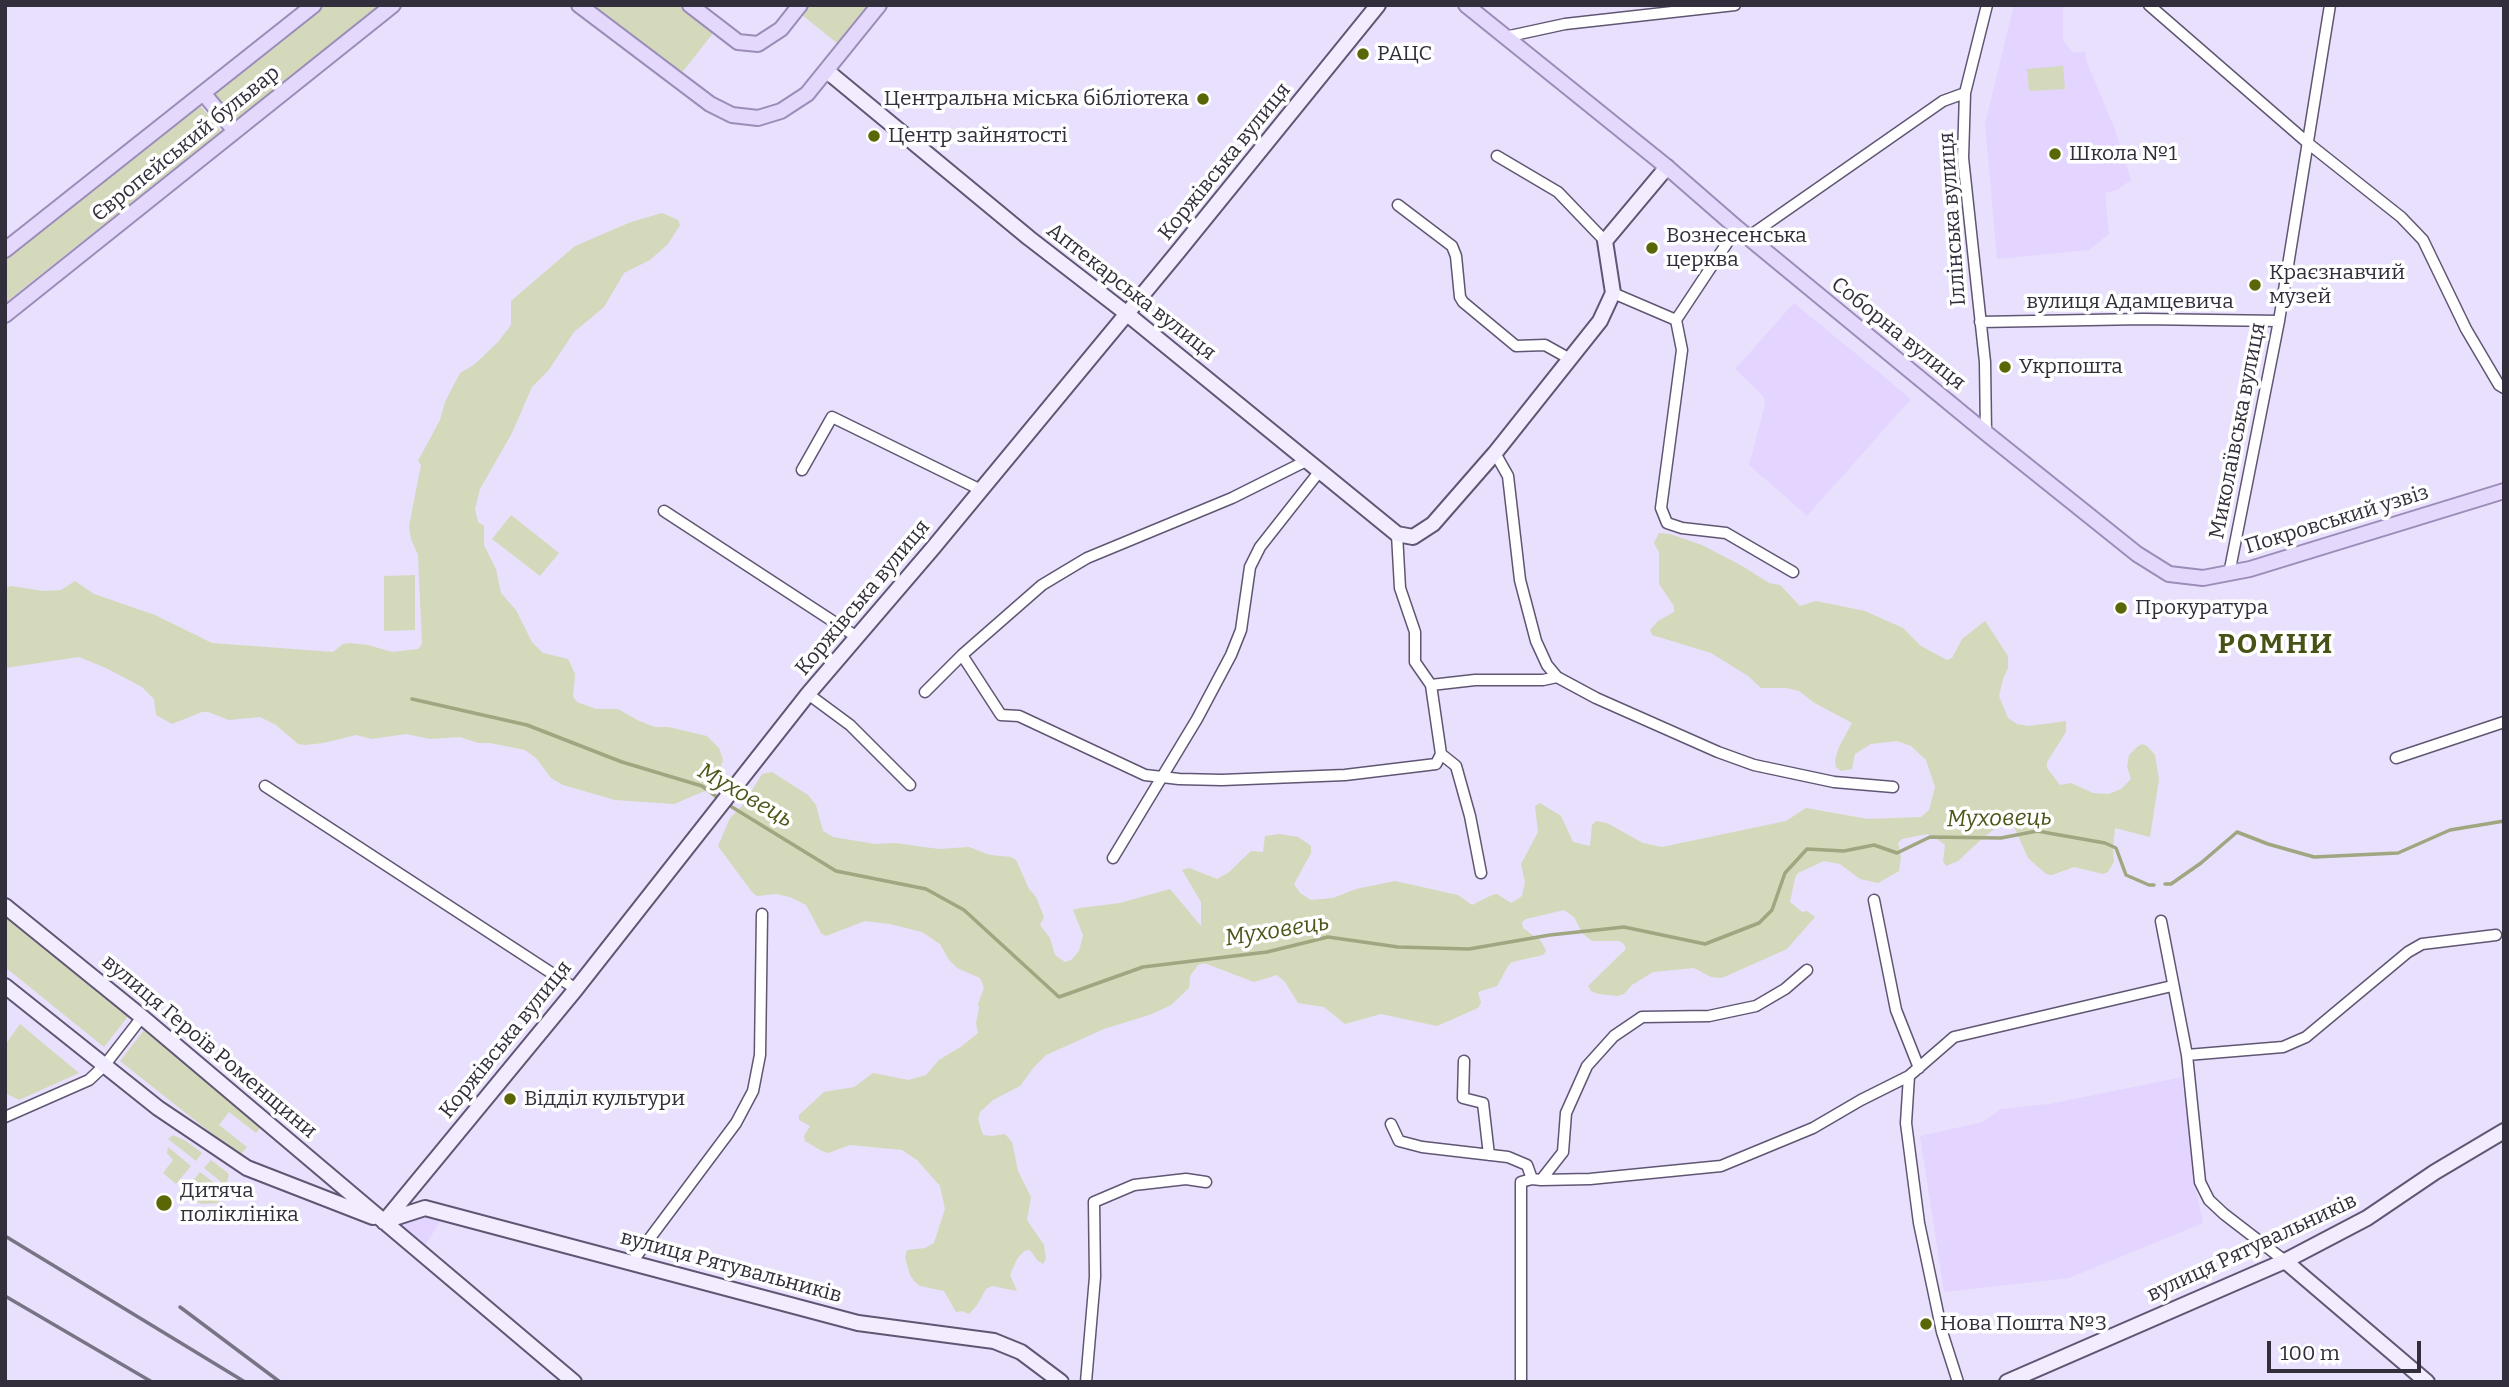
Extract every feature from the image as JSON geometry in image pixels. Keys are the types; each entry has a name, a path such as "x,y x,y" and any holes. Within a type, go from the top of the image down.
{"main road":[{"name":"Європейський бульвар","path":"5,250 314,5"},
{"name":"Європейський бульвар","path":"5,315 393,5"},
{"path":"579,5 710,104 732,115 758,118 781,111 807,94 879,5"},
{"path":"690,5 738,42 758,44 781,29 800,5"},
{"name":"Соборна вулиця","path":"1466,5 2137,554 2169,575 2181,577"},
{"path":"203,93 235,131"},
{"name":"Покровський узвіз","path":"2181,577 2203,578 2229,574 2504,491"}],"street":[{"name":"Коржівська вулиця","path":"384,1222 576,989 808,694 981,490 1287,120 1378,5"},
{"path":"1505,37 1565,24 1735,5"},
{"name":"Іллінська вулиця","path":"1986,433 1984,362 1963,158 1965,93 1987,5"},
{"path":"2149,5 2309,145 2401,217 2423,240 2466,329 2499,385 2504,388"},
{"name":"Миколаївська вулиця","path":"2229,574 2279,320 2330,5"},
{"name":"Аптекарська вулиця","path":"827,71 1028,237 1126,313 1397,534 1413,537 1433,524 1495,453"},
{"path":"1793,572 1726,534 1682,528 1667,523 1661,508 1682,350 1676,320 1742,232 1943,101 1965,93"},
{"path":"1497,156 1558,192 1605,241 1612,293 1600,321 1495,453 1508,476 1520,580 1536,641 1548,665 1558,677 1595,698 1754,765 1834,782 1893,787"},
{"path":"1605,241 1667,167"},
{"path":"1398,205 1452,246 1463,302 1516,346 1545,345 1570,359"},
{"path":"1612,293 1676,320"},
{"name":"вулиця Адамцевича","path":"1980,322 2279,320"},
{"path":"802,470 832,417 981,490"},
{"path":"925,692 962,655 1042,585 1087,558 1232,498 1306,461"},
{"path":"1113,858 1231,655 1241,630 1250,566 1260,547 1319,472"},
{"path":"664,511 857,637"},
{"path":"962,655 1001,715 1019,716 1144,775 1222,780 1345,775 1436,764 1441,754 1431,685 1415,662 1415,632 1400,588 1397,534"},
{"path":"1431,685 1475,680 1543,680 1558,677"},
{"path":"808,694 850,724 910,785"},
{"path":"2396,758 2504,722"},
{"path":"1441,754 1456,766 1470,816 1481,873"},
{"path":"265,786 576,989"},
{"path":"1874,900 1896,1010 1919,1068"},
{"name":"вулиця Героїв Роменщини","path":"5,906 142,1017 574,1382"},
{"path":"632,1262 736,1123 753,1091 761,1055 762,914"},
{"path":"2161,921 2187,1055 2200,1182 2209,1200 2427,1382"},
{"path":"2187,1055 2283,1047 2306,1037 2408,952 2423,944 2496,935"},
{"path":"1537,1180 1563,1152 1566,1112 1587,1066 1614,1036 1642,1017 1709,1016 1756,1006 1785,989 1807,970"},
{"name":"вулиця Героїв Роменщини","path":"5,986 158,1108 247,1168 384,1222"},
{"path":"1521,1382 1521,1182 1590,1180 1721,1166 1813,1128 1909,1076 1954,1037 2172,986"},
{"path":"5,1117 89,1080 104,1066 142,1017"},
{"path":"1464,1061 1463,1098 1483,1104 1489,1155"},
{"path":"1909,1076 1906,1123 1919,1223 1942,1332 1958,1382"},
{"path":"1391,1124 1399,1141 1422,1147 1508,1157 1527,1165 1537,1180"},
{"name":"вулиця Рятувальників","path":"2007,1382 2285,1261 2367,1218 2435,1172 2504,1131"},
{"path":"1086,1382 1095,1277 1094,1202 1134,1185 1186,1179 1206,1182"},
{"name":"вулиця Рятувальників","path":"384,1222 425,1208 858,1324 994,1341 1021,1352 1061,1382"}],"shaded area":[{"name":"Школа №1","path":"2014,5 2063,5 2063,40 2073,53 2085,51 2087,63 2114,127 2131,180 2117,190 2105,193 2109,234 2089,250 1997,259 1985,124"},
{"path":"1794,303 1911,399 1807,516 1749,465 1765,405 1764,397 1735,369"},
{"path":"2183,1077 2196,1189 2203,1223 2069,1278 1944,1292 1920,1136 1983,1122 2001,1109 2049,1104"},
{"path":"423,1212 441,1215 423,1249 390,1224"}],"green space":[{"path":"323,5 381,5 235,121 212,94"},
{"path":"592,5 681,5 714,32 680,75"},
{"path":"809,5 875,5 842,47 802,15"},
{"path":"2063,66 2065,89 2029,91 2027,69"},
{"path":"199,104 221,131 5,303 5,260"},
{"path":"662,213 678,220 680,225 668,244 650,260 624,273 604,307 574,332 548,371 532,387 512,433 480,489 475,509 478,522 484,526 484,545 496,569 501,593 516,610 532,642 543,653 568,659 575,674 573,697 577,702 596,709 618,709 655,727 668,727 707,736 719,748 723,760 717,778 705,791 674,804 615,800 563,785 551,778 536,758 525,750 478,743 460,737 430,739 406,734 372,739 356,735 305,745 298,744 276,725 260,717 229,720 202,712 172,724 156,715 154,699 142,687 79,657 5,668 5,588 12,586 43,591 61,590 75,581 94,594 155,615 212,643 333,652 349,643 392,652 418,649 422,644 418,555 409,526 421,465 418,461 440,420 445,402 460,373 475,364 511,325 511,301 575,246 631,222"},
{"path":"511,515 559,553 540,576 492,539"},
{"path":"1659,533 1702,545 1769,583 1780,585 1800,606 1816,601 1865,611 1903,628 1921,646 1947,660 1952,658 1962,639 1985,621 2008,656 2008,668 1999,696 2008,718 2017,724 2029,726 2066,721 2066,732 2047,762 2047,768 2060,785 2071,783 2093,793 2109,794 2121,789 2131,779 2127,767 2129,755 2137,747 2142,744 2147,746 2155,755 2159,779 2150,837 2115,828 2114,862 2108,872 2103,874 2074,867 2052,875 2046,874 2028,858 2010,818 1958,861 1946,866 1943,861 1945,845 1933,836 1927,834 1902,839 1898,843 1901,857 1899,871 1878,883 1860,879 1840,864 1824,861 1798,873 1795,878 1790,902 1802,912 1807,911 1815,917 1787,949 1722,978 1711,977 1694,968 1653,972 1632,985 1624,994 1617,996 1598,994 1588,986 1626,949 1624,944 1619,941 1592,941 1582,933 1574,917 1564,910 1526,919 1522,922 1523,928 1541,941 1546,951 1543,955 1512,962 1497,986 1478,992 1481,1003 1478,1008 1437,1026 1381,1014 1345,1024 1324,1007 1298,1003 1285,982 1277,975 1254,982 1204,963 1198,965 1190,976 1189,988 1171,1005 1104,1029 1046,1055 1020,1086 993,1100 980,1112 978,1119 983,1135 1005,1134 1012,1142 1018,1171 1031,1197 1027,1220 1044,1245 1046,1259 1043,1264 1030,1250 1024,1251 1010,1275 1017,1291 992,1286 986,1289 969,1314 956,1312 944,1291 920,1286 915,1282 905,1258 907,1250 925,1248 934,1243 945,1209 940,1186 917,1160 902,1150 850,1145 828,1153 822,1151 805,1141 804,1136 810,1126 799,1120 799,1115 824,1092 854,1087 873,1073 908,1080 926,1075 939,1060 978,1033 978,1004 984,988 980,978 957,968 940,944 922,932 865,921 826,936 821,933 806,905 790,897 776,894 757,896 752,892 718,846 730,818 743,805 762,774 772,772 808,795 816,805 823,831 833,837 875,844 895,843 939,849 969,847 990,855 1016,860 1044,917 1040,925 1050,938 1055,955 1065,962 1071,960 1079,951 1083,935 1073,910 1080,908 1120,903 1170,889 1201,926 1201,902 1182,870 1189,868 1217,879 1228,873 1251,851 1263,852 1265,836 1279,834 1298,837 1311,846 1311,853 1294,884 1300,893 1311,900 1333,898 1356,889 1395,881 1458,895 1472,905 1497,894 1511,903 1522,896 1525,882 1521,864 1538,832 1535,806 1540,803 1561,816 1573,842 1590,846 1592,825 1596,821 1607,823 1643,843 1662,847 1786,821 1806,808 1868,819 1921,817 1929,810 1935,787 1926,760 1911,746 1897,741 1871,744 1855,754 1852,769 1841,771 1836,767 1835,760 1852,723 1813,702 1799,691 1761,688 1748,676 1711,653 1652,635 1650,630 1658,621 1674,612 1674,606 1659,584 1659,552 1654,543"},
{"path":"415,575 415,630 384,631 384,576"},
{"path":"5,916 129,1015 104,1047 5,967"},
{"path":"20,1024 79,1073 19,1100 5,1093 5,1045"},
{"path":"144,1030 263,1124 256,1133 229,1112 219,1125 247,1147 240,1156 120,1061"},
{"path":"173,1135 202,1153 196,1161 168,1139"},
{"path":"168,1147 191,1166 176,1184 163,1173 173,1160 167,1153"},
{"path":"211,1160 229,1174 226,1186 204,1168"},
{"path":"200,1172 225,1191 218,1203 200,1204 185,1191"}],"waterway":[{"name":"Муховець","path":"412,699 527,725 622,762 702,786 721,800"},
{"name":"Муховець","path":"727,804 836,871 926,889 964,910 1059,997 1143,967 1267,952 1328,937 1398,947 1469,949 1550,935 1624,927 1705,944 1759,923 1772,910 1785,873 1807,849 1844,851 1874,845 1897,853 1930,837 2001,838 2037,831 2105,843 2116,848 2126,875 2154,885"},
{"name":"Муховець","path":"2165,884 2171,884 2201,863 2237,832 2314,857 2398,853 2450,830 2504,821"}],"railway":[{"path":"5,1236 245,1382"},
{"path":"5,1296 152,1382"},
{"path":"180,1307 280,1382"}],"place":[{"name":"РАЦС","path":"1363,54"},
{"name":"Центральна міська бібліотека","path":"1203,99"},
{"name":"Центр зайнятості","path":"874,136"},
{"name":"Школа №1","path":"2055,154"},
{"name":"Вознесенська церква","path":"1652,248"},
{"name":"Краєзнавчий музей","path":"2255,285"},
{"name":"Укрпошта","path":"2005,367"},
{"name":"Прокуратура","path":"2121,608"},
{"name":"Відділ культури","path":"510,1099"},
{"name":"Дитяча поліклініка","path":"164,1203"},
{"name":"Нова Пошта №3","path":"1926,1324"}],"district":[{"name":"РОМНИ","path":"2276,645"}]}
